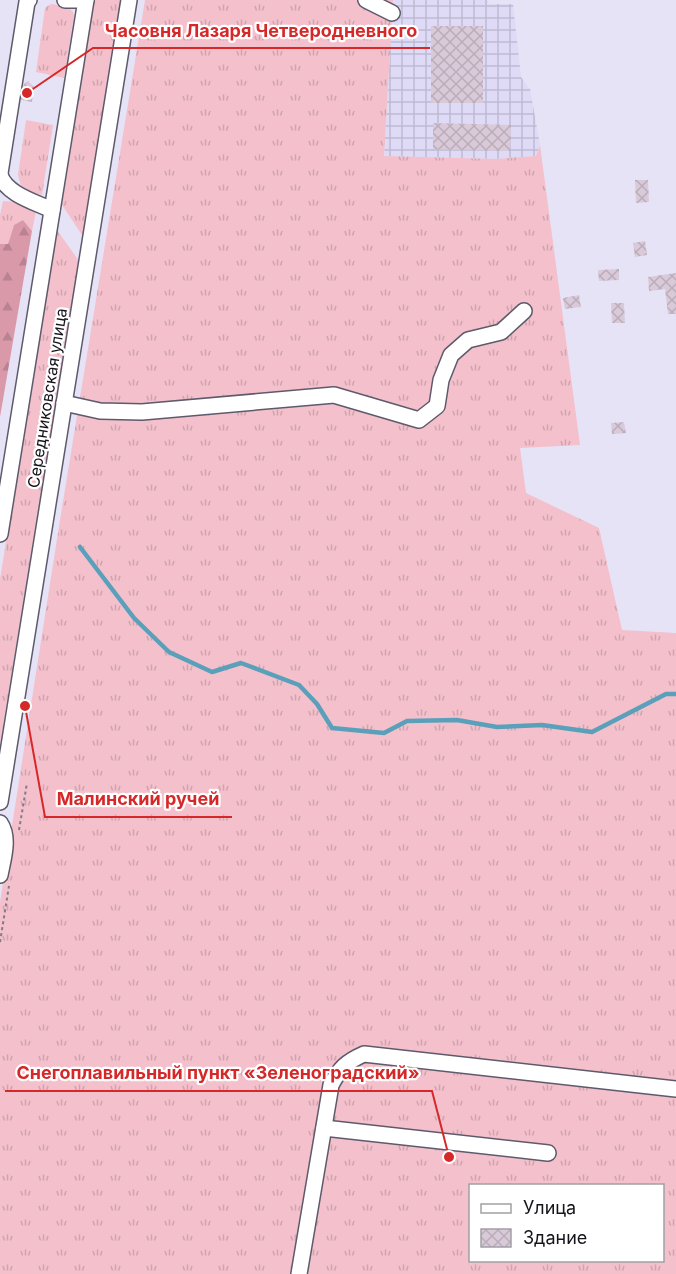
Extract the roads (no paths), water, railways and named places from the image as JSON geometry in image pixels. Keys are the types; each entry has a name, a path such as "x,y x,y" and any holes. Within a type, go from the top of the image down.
{"street":[{"path":"29,0 6,96 0,174 9,189 52,210"},
{"path":"65,0 86,0"},
{"name":"Середниковская улица","path":"0,534 86,0"},
{"name":"Середниковская улица","path":"0,802 129,0"},
{"path":"366,0 392,13"},
{"path":"64,403 100,411 142,412 334,395 419,420 437,406 441,380 452,355 468,340 501,332 524,311"},
{"path":"0,824 5,831 5,847 0,875"},
{"path":"299,1274 331,1085 340,1069 351,1060 364,1054 676,1089"},
{"path":"324,1128 548,1153"}],"waterway":[{"path":"80,547 134,618 169,652 212,672 241,663 299,685 317,704 332,728 384,733 407,721 457,720 497,727 542,725 592,732 666,694 676,694"}],"place":[{"name":"Часовня Лазаря Четверодневного","path":"27,93"},
{"name":"Малинский ручей","path":"25,706"},
{"name":"Снегоплавильный пункт «Зеленоградский»","path":"449,1157"}]}
